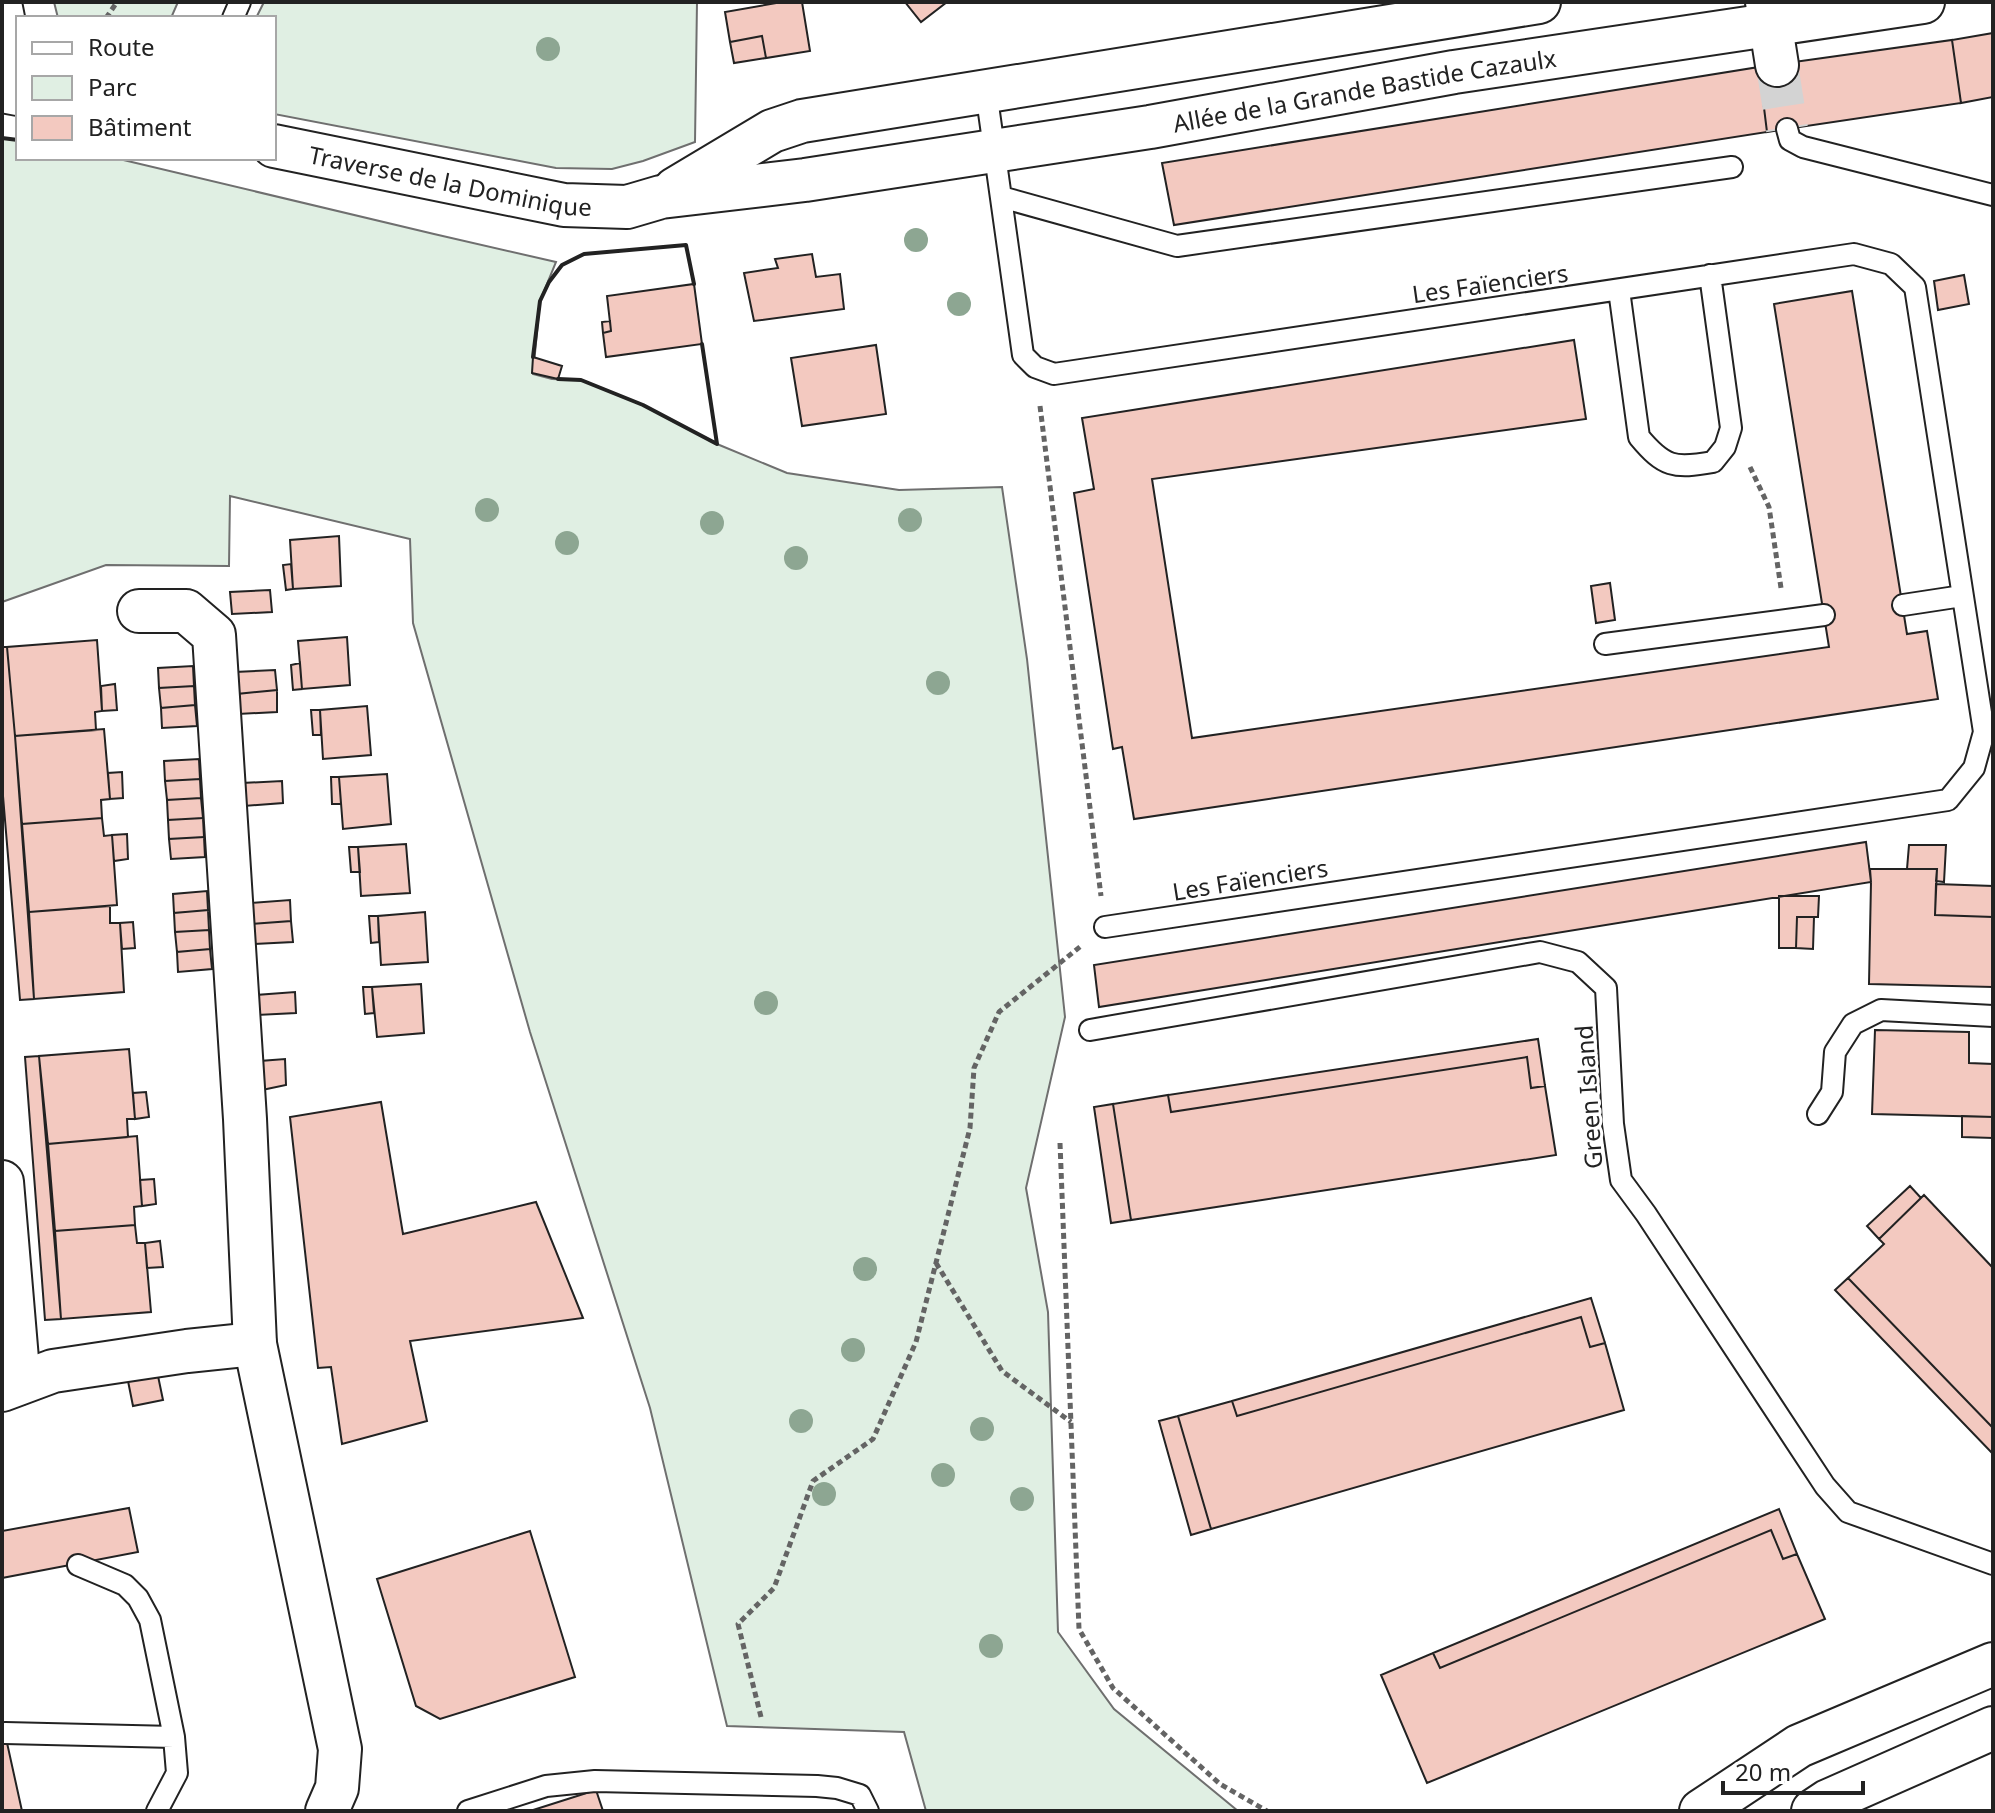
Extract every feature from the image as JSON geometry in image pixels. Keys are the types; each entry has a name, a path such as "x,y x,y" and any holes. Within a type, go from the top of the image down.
{"street":[{"path":"644,202 772,131 802,121 1440,10 1539,2"},
{"name":"Allée de la Grande Bastide Cazaulx","path":"644,202 1150,127 1454,72 1771,31 1923,2"},
{"path":"1440,10 1454,72"},
{"path":"772,131 805,180"},
{"name":"Traverse de la Dominique","path":"276,146 564,205 644,202"},
{"path":"139,611 186,611 214,635 245,1119 255,1344 340,1749 337,1788 327,1811"},
{"path":"2,1182 10,1387 53,1371 255,1344"},
{"path":"1701,1811 1799,1746 1993,1664"},
{"path":"1813,1811 1828,1801 1993,1728"}],"lane":[{"path":"8,92 14,17 11,2"},
{"path":"986,91 1023,355 1035,367"},
{"path":"1787,129 1790,140 1803,147 1993,195"},
{"path":"1001,197 1177,246 1732,167"},
{"name":"Les Faïenciers","path":"1035,367 1054,374 1854,254 1891,264 1915,287 1984,732 1974,768 1948,800 1105,927"},
{"path":"1619,290 1639,437 1655,456 1673,465 1693,466 1713,462 1725,447 1731,428 1710,275"},
{"path":"1903,605 1962,596"},
{"path":"1605,644 1824,615"},
{"name":"Green Island","path":"1090,1030 1540,952 1578,962 1606,988 1613,1124 1621,1180 1825,1486 1848,1512 1993,1564"},
{"path":"1818,1114 1832,1092 1835,1052 1853,1024 1881,1010 1993,1016"},
{"path":"78,1565 125,1585 138,1598 150,1620 174,1737 177,1773 157,1811"},
{"path":"5,1733 174,1737"},
{"path":"468,1811 546,1786 595,1781 827,1787 860,1795 868,1811"}],"path":[{"path":"761,1717 738,1624 774,1588 813,1481 873,1439 916,1342 970,1128 974,1068 999,1012 1105,927 1035,367"},
{"path":"1769,507 1775,546"},
{"path":"1060,1143 1079,1629 1113,1688 1220,1784 1267,1811"},
{"path":"936,1262 1002,1371 1071,1422"}],"green space":[{"path":"54,2 178,2 172,16 58,16"},
{"path":"264,2 697,2 695,142 612,169 556,168 276,114 276,16 257,16"},
{"path":"2,138 16,140 16,160 123,160 556,262 540,301 533,374 552,379 581,380 643,405 717,444 787,473 899,490 1002,487 1027,659 1065,1017 1026,1188 1048,1312 1058,1632 1114,1709 1238,1811 926,1811 904,1732 727,1726 650,1408 530,1032 413,623 410,539 230,496 229,566 106,565 2,602"}],"building":[{"path":"782,2 802,2 810,51 766,58 762,36 730,42 725,12"},
{"path":"905,2 947,2 921,22"},
{"path":"1993,33 1993,97 1961,103 1952,40"},
{"path":"762,36 766,58 734,63 730,42"},
{"path":"1952,40 1961,103 1767,132 1759,67"},
{"path":"1759,67 1767,132 1174,225 1162,163"},
{"path":"812,254 816,277 840,274 844,309 754,321 744,273 778,268 775,259"},
{"path":"1964,275 1969,304 1938,310 1934,281"},
{"path":"694,284 702,344 606,357 603,333 611,331 607,296"},
{"path":"1852,291 1907,634 1927,631 1938,699 1134,819 1122,747 1113,749 1074,493 1094,489 1082,418 1574,340 1586,419 1152,479 1192,738 1829,647 1774,304"},
{"path":"610,321 611,331 603,333 602,322"},
{"path":"876,345 886,414 802,426 791,358"},
{"path":"533,357 562,366 558,379 532,373"},
{"path":"339,536 341,586 293,589 290,540"},
{"path":"291,564 293,589 286,590 283,565"},
{"path":"1610,583 1615,620 1596,623 1591,586"},
{"path":"270,590 272,612 232,614 230,592"},
{"path":"347,637 350,685 302,689 298,641"},
{"path":"97,640 102,711 95,712 96,730 15,736 7,647"},
{"path":"2,647 7,647 34,999 20,1000 2,784"},
{"path":"300,663 302,689 293,690 291,665"},
{"path":"193,666 194,686 159,688 158,668"},
{"path":"275,670 277,690 237,694 235,672"},
{"path":"115,684 117,710 102,711 101,686"},
{"path":"194,686 195,705 161,708 159,688"},
{"path":"277,690 277,712 238,714 237,694"},
{"path":"195,705 197,726 162,728 161,708"},
{"path":"367,706 371,755 323,759 320,710"},
{"path":"311,710 320,710 321,735 313,735"},
{"path":"104,729 110,799 101,800 102,818 22,824 15,736"},
{"path":"199,759 200,779 165,781 164,761"},
{"path":"122,772 123,798 110,799 108,773"},
{"path":"387,774 391,824 343,829 339,777"},
{"path":"331,777 339,777 341,804 332,804"},
{"path":"200,779 201,798 167,800 165,781"},
{"path":"282,781 283,803 244,806 242,783"},
{"path":"201,798 203,818 168,820 167,800"},
{"path":"102,818 104,836 112,835 117,905 29,912 22,824"},
{"path":"203,818 204,837 169,839 168,820"},
{"path":"127,834 128,859 114,861 112,835"},
{"path":"204,837 205,857 171,859 169,839"},
{"path":"1866,842 1871,882 1099,1007 1094,965"},
{"path":"406,844 410,893 361,896 358,847"},
{"path":"1909,845 1946,845 1944,882 1936,881 1937,869 1907,869"},
{"path":"349,847 358,847 360,872 351,872"},
{"path":"1870,869 1937,869 1935,915 1993,917 1993,987 1869,984"},
{"path":"1936,884 1993,886 1993,917 1935,915"},
{"path":"207,891 208,910 174,913 173,894"},
{"path":"1779,896 1819,896 1818,917 1797,917 1796,948 1779,948"},
{"path":"290,900 291,921 251,924 250,903"},
{"path":"110,906 110,923 120,923 124,992 34,999 29,912"},
{"path":"208,910 209,930 175,932 174,913"},
{"path":"425,912 428,962 381,965 378,916"},
{"path":"369,916 378,916 379,942 371,943"},
{"path":"1797,917 1814,917 1813,949 1796,948"},
{"path":"291,921 293,942 252,944 251,924"},
{"path":"133,922 135,948 122,949 120,923"},
{"path":"209,930 210,949 177,952 175,932"},
{"path":"210,949 212,969 178,972 177,952"},
{"path":"421,984 424,1033 377,1037 372,987"},
{"path":"363,987 372,987 374,1013 365,1014"},
{"path":"295,992 296,1013 257,1015 256,995"},
{"path":"1875,1030 1969,1032 1969,1063 1993,1064 1993,1117 1872,1114"},
{"path":"1538,1039 1545,1086 1531,1088 1527,1057 1171,1112 1168,1095"},
{"path":"129,1049 135,1119 127,1119 128,1137 48,1144 39,1056"},
{"path":"39,1056 61,1319 45,1320 25,1057"},
{"path":"1527,1057 1531,1088 1545,1086 1556,1155 1131,1220 1113,1104 1168,1095 1171,1112"},
{"path":"285,1059 286,1085 262,1090 260,1061"},
{"path":"146,1092 149,1117 135,1119 133,1093"},
{"path":"381,1102 403,1234 536,1202 583,1318 410,1341 427,1421 342,1444 331,1367 318,1368 290,1117"},
{"path":"1113,1104 1131,1220 1111,1223 1094,1107"},
{"path":"1962,1116 1993,1117 1993,1138 1962,1137"},
{"path":"137,1136 142,1206 134,1207 135,1225 55,1231 48,1144"},
{"path":"154,1179 156,1204 142,1206 140,1180"},
{"path":"1910,1186 1921,1198 1879,1239 1867,1226"},
{"path":"1924,1195 1993,1268 1993,1428 1848,1278 1884,1244 1879,1239"},
{"path":"135,1225 137,1243 145,1243 151,1312 61,1319 55,1231"},
{"path":"160,1241 163,1267 147,1268 145,1243"},
{"path":"1848,1278 1993,1428 1993,1454 1835,1290"},
{"path":"1591,1298 1605,1343 1590,1347 1581,1317 1237,1416 1232,1401"},
{"path":"1581,1317 1590,1347 1605,1343 1624,1410 1211,1529 1178,1416 1232,1401 1237,1416"},
{"path":"158,1376 163,1400 133,1406 128,1381"},
{"path":"1178,1416 1211,1529 1191,1535 1159,1421"},
{"path":"129,1508 138,1552 2,1578 2,1531"},
{"path":"1779,1509 1797,1554 1783,1559 1771,1530 1440,1668 1433,1653"},
{"path":"1771,1530 1783,1559 1797,1554 1825,1619 1427,1783 1381,1675 1433,1653 1440,1668"},
{"path":"530,1531 575,1677 440,1719 416,1706 377,1579"},
{"path":"2,1720 22,1811 2,1811"},
{"path":"596,1790 603,1811 530,1811"}],"tunnel":[{"path":"1777,65 1787,129"}],"wall":[{"path":"2,138 16,140"},
{"path":"533,357 540,301 549,282 562,265 584,254 686,245 694,284"},
{"path":"558,379 581,380 643,405 717,444 702,344"}]}
